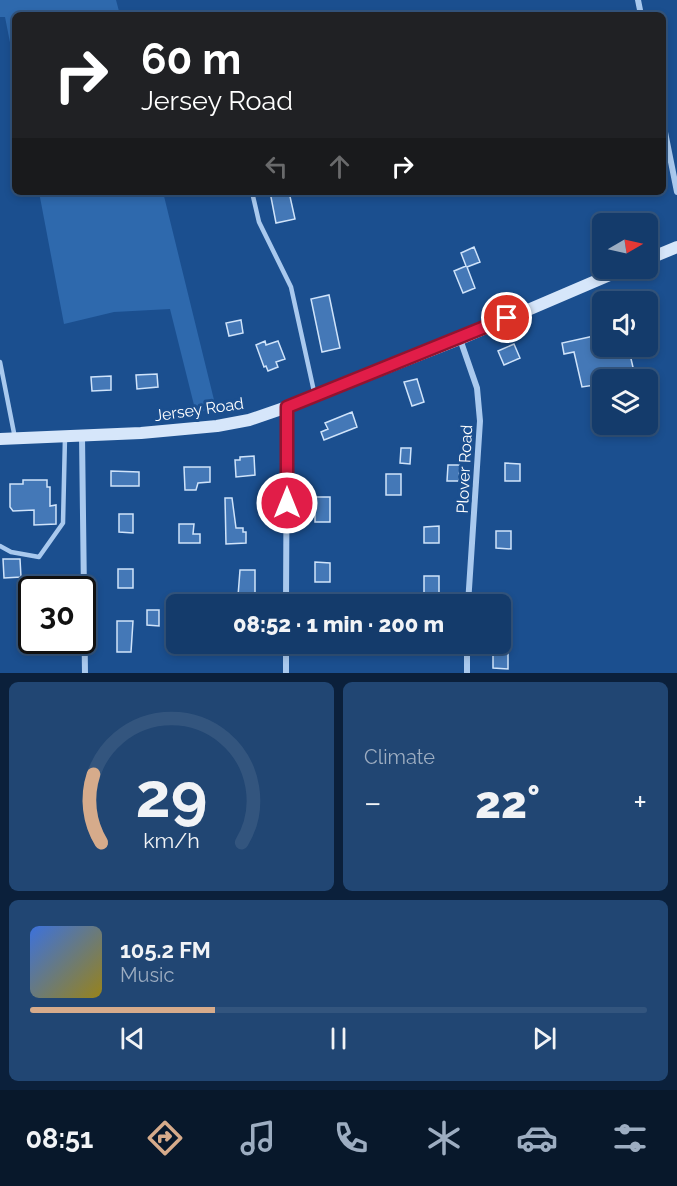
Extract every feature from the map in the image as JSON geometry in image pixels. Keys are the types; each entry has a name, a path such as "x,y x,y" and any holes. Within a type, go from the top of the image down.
{"street":[{"path":"666,137 677,192"},
{"path":"658,255 677,247"},
{"name":"Jersey Road","path":"0,438 82,436 217,426 249,420 460,339 600,279"},
{"name":"Plover Road","path":"460,339 475,381 480,421 469,594"},
{"path":"286,594 287,407"},
{"path":"82,436 84,576"},
{"path":"85,654 85,673"},
{"path":"286,654 286,673"},
{"path":"467,654 467,673"}],"lane":[{"path":"253,195 259,222 291,287 315,396"},
{"path":"0,362 15,438"},
{"path":"0,546 10,552 39,556 63,523 65,436"}],"shaded area":[{"path":"0,0 116,0 119,12 12,12 12,53 5,17 0,17"},
{"path":"40,195 164,195 216,408 196,413 170,309 114,312 64,324"}],"building":[{"path":"271,195 290,195 295,219 276,223"},
{"path":"474,247 480,262 467,267 475,288 463,293 454,271 466,266 461,253"},
{"path":"329,295 340,348 322,352 311,299"},
{"path":"241,320 243,333 229,336 226,323"},
{"path":"592,336 592,357 631,357 633,369 592,369 592,385 582,387 574,352 564,354 562,343"},
{"path":"265,341 266,345 278,341 285,359 276,362 278,367 268,371 266,366 264,367 256,345"},
{"path":"514,344 520,358 504,365 498,351"},
{"path":"157,374 158,387 137,389 136,375"},
{"path":"111,376 111,390 92,391 91,377"},
{"path":"417,379 424,402 412,406 404,382"},
{"path":"352,412 357,427 324,440 321,432 328,429 325,423"},
{"path":"401,448 411,448 410,464 400,463"},
{"path":"254,456 255,475 236,477 235,460 240,460 240,457"},
{"path":"505,463 520,464 520,481 505,481"},
{"path":"448,465 460,465 459,481 447,481"},
{"path":"184,467 210,467 210,482 198,483 196,490 185,490"},
{"path":"111,471 139,472 139,486 111,486"},
{"path":"386,474 401,474 401,495 386,495"},
{"path":"23,480 47,480 47,487 50,487 50,506 56,505 56,524 34,525 34,510 13,511 10,507 10,484 23,484"},
{"path":"315,497 330,497 330,522 315,522"},
{"path":"225,498 232,498 236,528 243,528 243,532 246,532 246,543 226,544"},
{"path":"119,514 133,514 133,533 119,532"},
{"path":"179,524 194,524 193,534 200,534 200,543 179,543"},
{"path":"439,526 439,543 424,543 424,527"},
{"path":"496,531 511,531 511,549 496,548"},
{"path":"3,559 20,559 21,576 4,578"},
{"path":"315,562 330,563 330,582 315,582"},
{"path":"118,569 133,569 133,588 118,588"},
{"path":"240,570 255,570 255,594 238,594"},
{"path":"424,576 439,576 439,593 424,593"},
{"path":"147,610 159,610 159,626 147,625"},
{"path":"117,621 133,621 131,652 117,652"},
{"path":"493,654 508,654 508,669 493,668"}],"route":[{"path":"287,503 287,407 460,339 507,318"}]}
